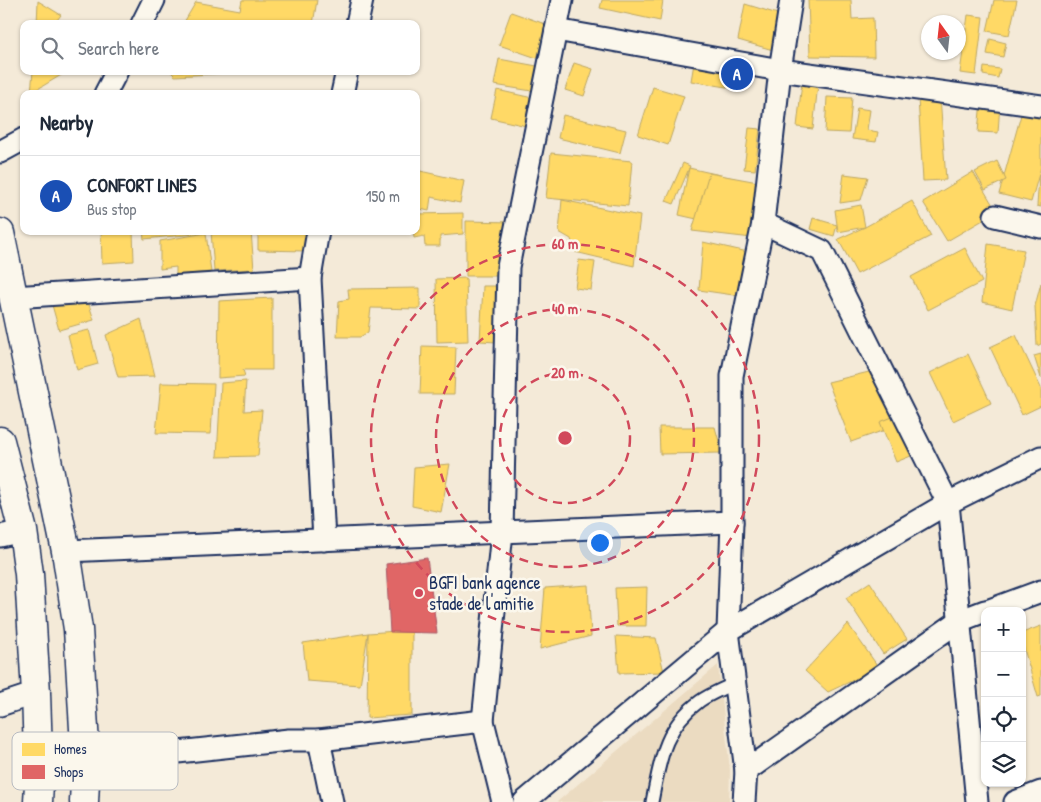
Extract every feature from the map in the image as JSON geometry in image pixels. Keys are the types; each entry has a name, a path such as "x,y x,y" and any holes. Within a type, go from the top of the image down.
{"street":[{"path":"144,20 154,0"},
{"path":"358,20 362,0"},
{"path":"503,802 483,721 502,532 508,267 562,0"},
{"path":"744,802 746,771 728,631 732,522 732,376 763,222 780,70 791,0"},
{"path":"556,30 780,70 1041,106"},
{"path":"107,90 115,75"},
{"path":"343,90 346,75"},
{"path":"0,152 20,141"},
{"path":"995,216 1041,227"},
{"path":"763,222 822,252 948,503 977,802"},
{"path":"0,233 66,551 78,629 84,732"},
{"path":"317,235 310,278 324,540"},
{"path":"13,297 310,278"},
{"path":"0,441 12,534 29,574 37,732"},
{"path":"524,802 728,631 948,503 1041,457"},
{"path":"66,551 732,522"},
{"path":"997,607 1041,591"},
{"path":"746,771 959,621 981,613"},
{"path":"0,705 36,693"},
{"path":"178,752 289,740 319,740 483,721"},
{"path":"319,740 332,802"},
{"path":"1015,802 1041,792"}],"lane":[{"path":"652,802 662,753 676,724 700,701 734,683"}],"shaded area":[{"path":"718,665 730,770 729,802 557,802"}],"building: Homes":[{"path":"242,0 317,0 314,20 185,20 196,2 240,10"},
{"path":"602,0 663,0 660,21 600,8"},
{"path":"808,0 851,0 852,19 873,18 874,57 810,56"},
{"path":"994,0 1017,0 1009,35 987,31"},
{"path":"38,1 61,15 57,20 37,20"},
{"path":"745,4 781,15 773,50 738,40"},
{"path":"511,12 548,25 537,58 499,45"},
{"path":"968,15 983,17 976,75 960,73 962,60 966,60"},
{"path":"990,39 1006,43 1003,57 987,54"},
{"path":"499,59 537,66 532,91 494,85"},
{"path":"574,63 593,69 584,96 565,90"},
{"path":"694,63 747,72 744,90 691,81"},
{"path":"984,67 1000,69 998,78 983,75"},
{"path":"33,75 61,75 36,90 31,90"},
{"path":"802,82 818,84 813,129 797,127"},
{"path":"653,87 684,96 668,145 638,135"},
{"path":"497,90 537,99 531,127 491,118"},
{"path":"940,96 946,180 923,181 918,98"},
{"path":"827,97 852,98 849,133 825,132"},
{"path":"981,101 1000,103 998,133 978,132"},
{"path":"1024,104 1041,109 1041,167 1031,202 999,194"},
{"path":"857,108 870,110 867,130 878,132 876,142 852,139"},
{"path":"563,115 626,130 620,153 558,138"},
{"path":"749,128 760,129 755,170 744,169"},
{"path":"551,153 632,161 628,206 546,198"},
{"path":"997,161 1006,180 985,190 975,172"},
{"path":"683,163 690,166 674,204 666,201"},
{"path":"689,168 760,184 750,231 679,215"},
{"path":"420,171 464,181 460,203 431,197 429,211 420,209"},
{"path":"973,172 997,212 947,241 923,202"},
{"path":"709,173 758,182 752,238 692,231"},
{"path":"844,174 868,177 861,200 840,203"},
{"path":"1039,176 1041,176 1041,207 1037,206"},
{"path":"562,200 640,216 634,266 575,252 571,239 559,232"},
{"path":"912,201 931,236 857,274 838,239 865,227"},
{"path":"861,205 865,227 838,232 835,210"},
{"path":"463,213 463,234 440,236 440,246 425,246 424,236 414,238 414,235 420,235 420,214"},
{"path":"813,218 837,225 834,236 810,229"},
{"path":"466,221 512,222 502,276 466,276"},
{"path":"101,235 133,235 134,261 102,263"},
{"path":"144,235 185,235 144,239"},
{"path":"194,235 206,235 211,272 176,275 176,267 160,269 160,241"},
{"path":"211,235 251,235 254,269 214,271"},
{"path":"258,235 306,235 306,251 258,250"},
{"path":"703,242 748,252 740,296 699,290"},
{"path":"988,244 1024,250 1012,309 982,302"},
{"path":"965,248 982,282 928,310 911,277"},
{"path":"579,260 595,262 591,290 575,288"},
{"path":"466,278 468,341 437,342 436,279"},
{"path":"1041,283 1041,344 1037,346 1035,306"},
{"path":"483,286 499,286 496,342 480,341"},
{"path":"420,288 420,309 371,308 368,332 360,337 337,337 339,301 349,299 348,289"},
{"path":"86,295 94,320 59,330 52,305"},
{"path":"272,298 272,370 243,370 245,376 218,378 219,301"},
{"path":"141,319 155,376 118,377 106,335"},
{"path":"89,330 98,364 77,370 68,335"},
{"path":"1016,335 1041,388 1041,406 1022,415 990,347"},
{"path":"422,346 456,347 454,394 420,394"},
{"path":"968,354 991,403 953,421 930,373"},
{"path":"1041,354 1041,378 1034,356"},
{"path":"873,371 899,425 851,442 828,382"},
{"path":"246,381 244,411 262,410 258,456 217,457 221,383"},
{"path":"161,383 214,384 211,434 156,433"},
{"path":"900,414 916,454 896,462 880,422"},
{"path":"659,427 715,427 722,453 660,454"},
{"path":"450,464 441,512 412,506 414,467"},
{"path":"870,582 907,639 883,654 846,598"},
{"path":"588,585 591,636 540,649 545,588"},
{"path":"647,587 646,626 617,626 615,588"},
{"path":"848,624 879,668 828,692 805,671"},
{"path":"1041,626 1041,696 1038,697 1026,656 1026,632"},
{"path":"412,630 412,715 367,718 368,633"},
{"path":"368,633 360,685 307,681 303,643"},
{"path":"616,636 656,638 664,672 619,673"}],"building: Shops":[{"path":"427,558 437,633 390,632 386,564"}],"place":[{"name":"CONFORT LINES","path":"737,74"},
{"name":"BGFI bank agence stade de l'amitie","path":"419,593"}]}
